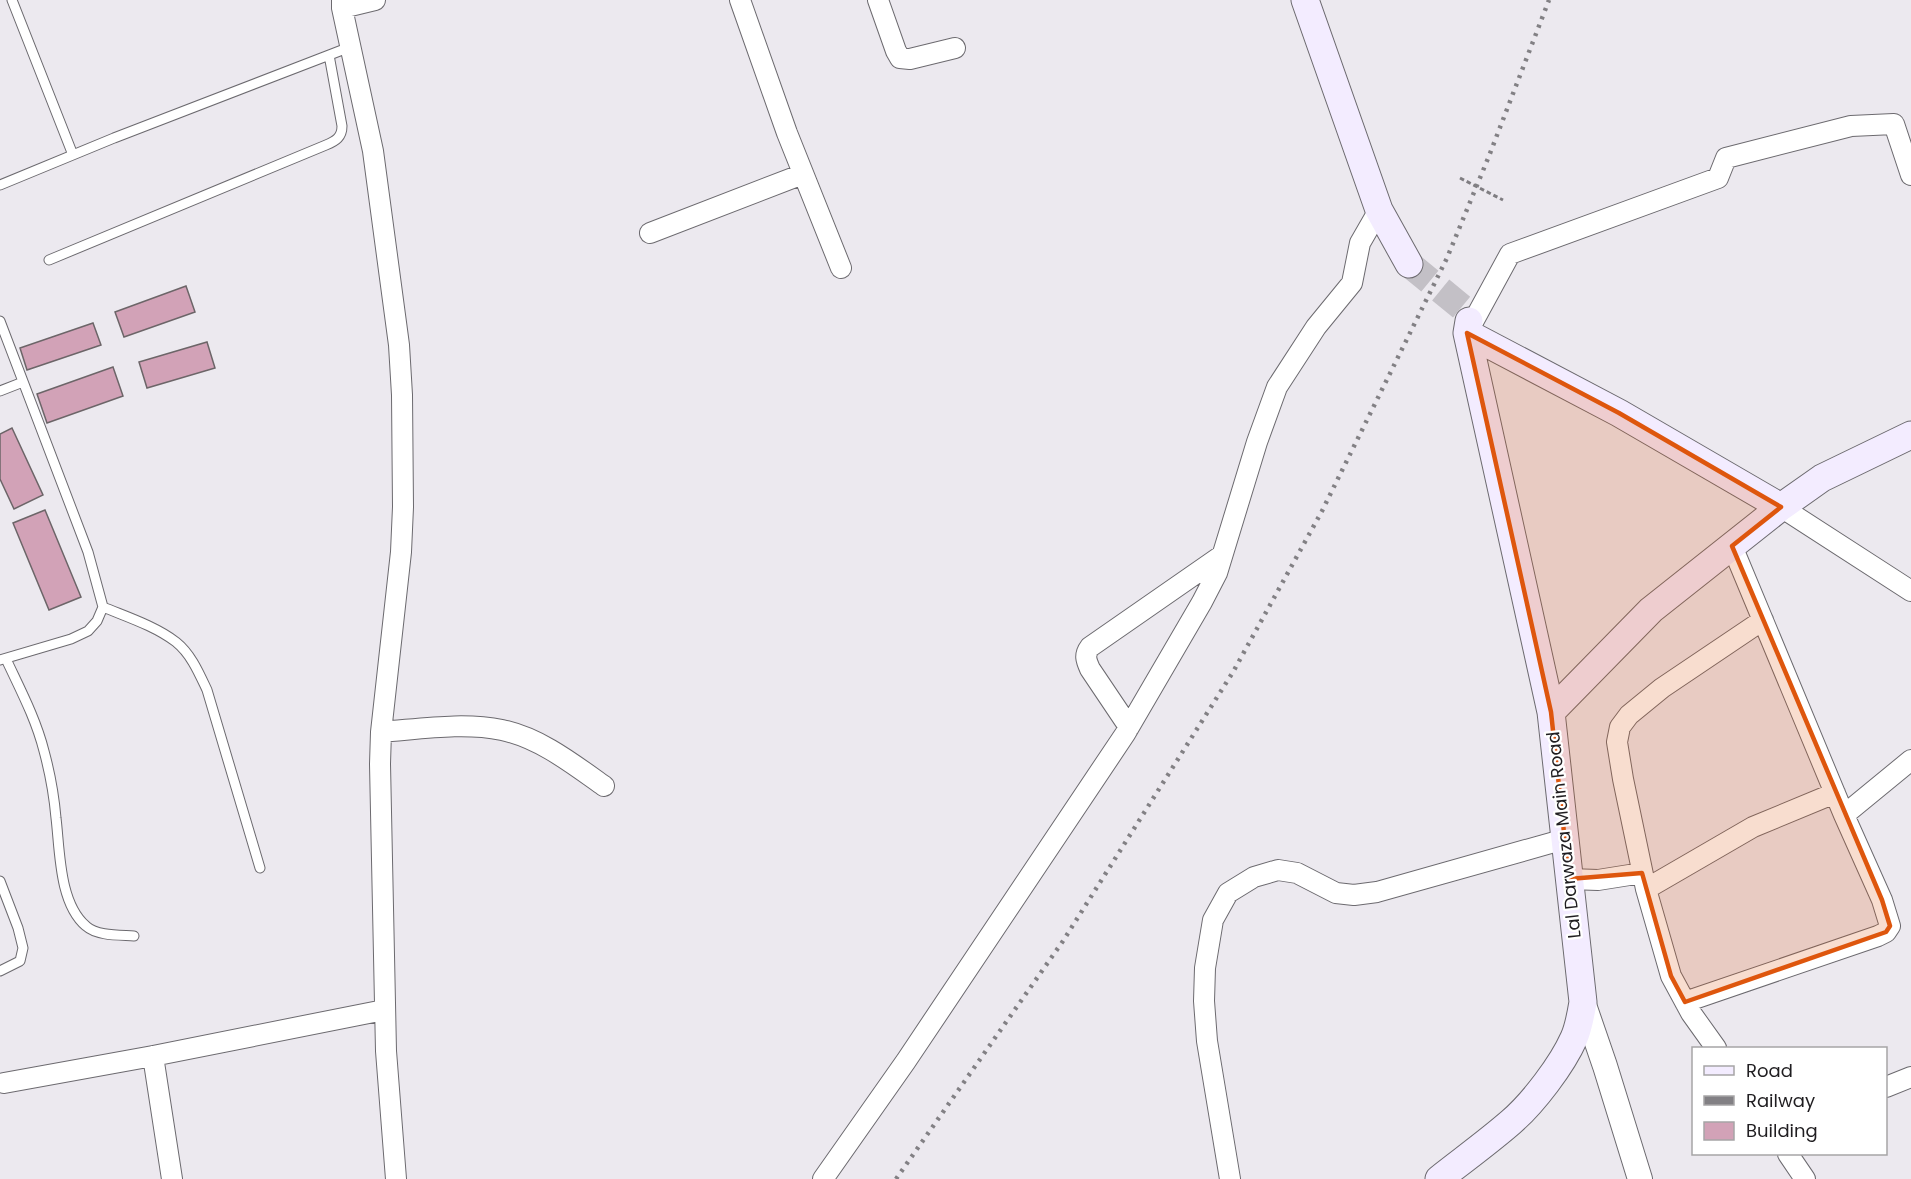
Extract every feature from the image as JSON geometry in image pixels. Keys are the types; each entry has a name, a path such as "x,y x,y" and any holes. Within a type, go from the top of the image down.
{"main road":[{"path":"1305,0 1379,210 1409,264"},
{"path":"1468,323 1781,507"},
{"path":"1468,323 1551,712"},
{"name":"Lal Darwaza Main Road","path":"1439,1179 1511,1122 1531,1102 1562,1058 1580,1022 1583,1002 1551,712 1651,610 1781,507 1822,478 1911,435"}],"street":[{"path":"375,0 342,4 373,151 399,345 402,395 403,507 381,732 384,1010 396,1179"},
{"path":"740,0 803,174 841,268"},
{"path":"878,0 900,58 910,59 956,48"},
{"path":"1468,323 1510,254 1718,178 1726,158 1851,126 1894,124 1911,175"},
{"path":"650,233 803,174"},
{"path":"823,1179 906,1061 1129,727 1211,585 1276,387 1316,327 1352,283 1360,243 1379,210"},
{"path":"1781,507 1911,591"},
{"path":"1685,1002 1886,932 1890,926 1889,918 1732,546"},
{"path":"1129,727 1090,669 1086,661 1086,651 1221,556"},
{"path":"1715,1047 1685,1002 1671,976 1644,881 1617,742 1620,728 1629,715 1662,688 1763,620"},
{"path":"381,732 478,726 504,730 562,757 603,786"},
{"path":"1844,815 1911,760"},
{"path":"1569,879 1644,881 1753,827 1835,793"},
{"path":"1230,1179 1208,1041 1204,1001 1205,968 1213,920 1228,893 1254,877 1278,870 1297,873 1336,893 1354,895 1377,892 1565,839"},
{"path":"1583,1002 1641,1179"},
{"path":"4,1083 384,1010"},
{"path":"153,1056 172,1179"},
{"path":"1887,1087 1911,1077"},
{"path":"1789,1155 1805,1179"}],"lane":[{"path":"12,0 73,155"},
{"path":"0,185 350,47"},
{"path":"49,260 333,142 340,136 342,126 329,55"},
{"path":"0,321 88,552 103,608 98,621 88,631 71,639 3,659 35,722 44,749 52,786 59,861 75,913 87,927 104,933 134,936"},
{"path":"0,391 23,382"},
{"path":"103,608 136,620 177,643 194,664 207,690 260,868"},
{"path":"0,881 23,948 20,961 0,971"}],"path":[{"path":"1460,178 1503,200"}],"highlighted area":[{"path":"1467,333 1619,413 1781,507 1732,546 1882,900 1890,926 1886,932 1685,1002 1671,976 1642,873 1569,879 1551,712"}],"building":[{"path":"186,286 195,312 124,337 115,312"},
{"path":"93,323 101,345 27,370 20,348"},
{"path":"207,342 215,368 147,388 139,362"},
{"path":"113,367 123,396 47,423 37,394"},
{"path":"12,428 43,495 14,509 0,479 0,434"},
{"path":"45,510 81,597 49,610 13,523"}],"tunnel":[{"path":"1409,264 1470,314"}],"railway":[{"path":"896,1179 1063,941 1233,672 1322,511 1447,258 1549,0"}]}
